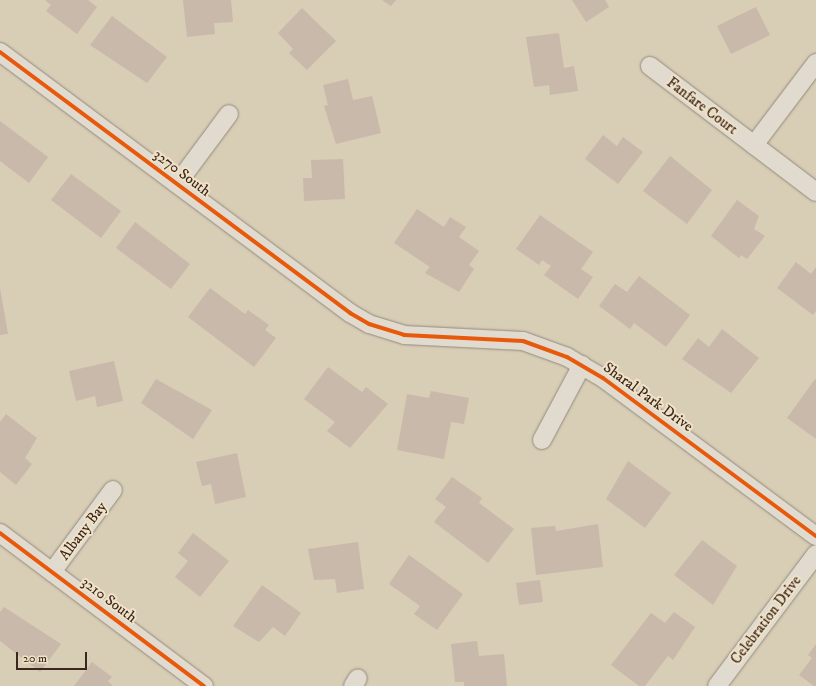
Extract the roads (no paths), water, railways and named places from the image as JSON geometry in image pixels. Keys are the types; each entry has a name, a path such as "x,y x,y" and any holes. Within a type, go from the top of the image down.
{"street":[{"name":"3270 South","path":"0,52 350,313"},
{"path":"754,145 816,63"},
{"name":"Fanfare Court","path":"650,66 816,192"},
{"path":"177,184 229,114"},
{"name":"Sharal Park Drive","path":"350,313 369,324 404,335 523,341 552,350 582,365 816,536"},
{"path":"542,440 582,365"},
{"name":"Albany Bay","path":"52,572 113,490"},
{"name":"3210 South","path":"0,533 204,686"},
{"name":"Celebration Drive","path":"717,686 816,554"}]}
